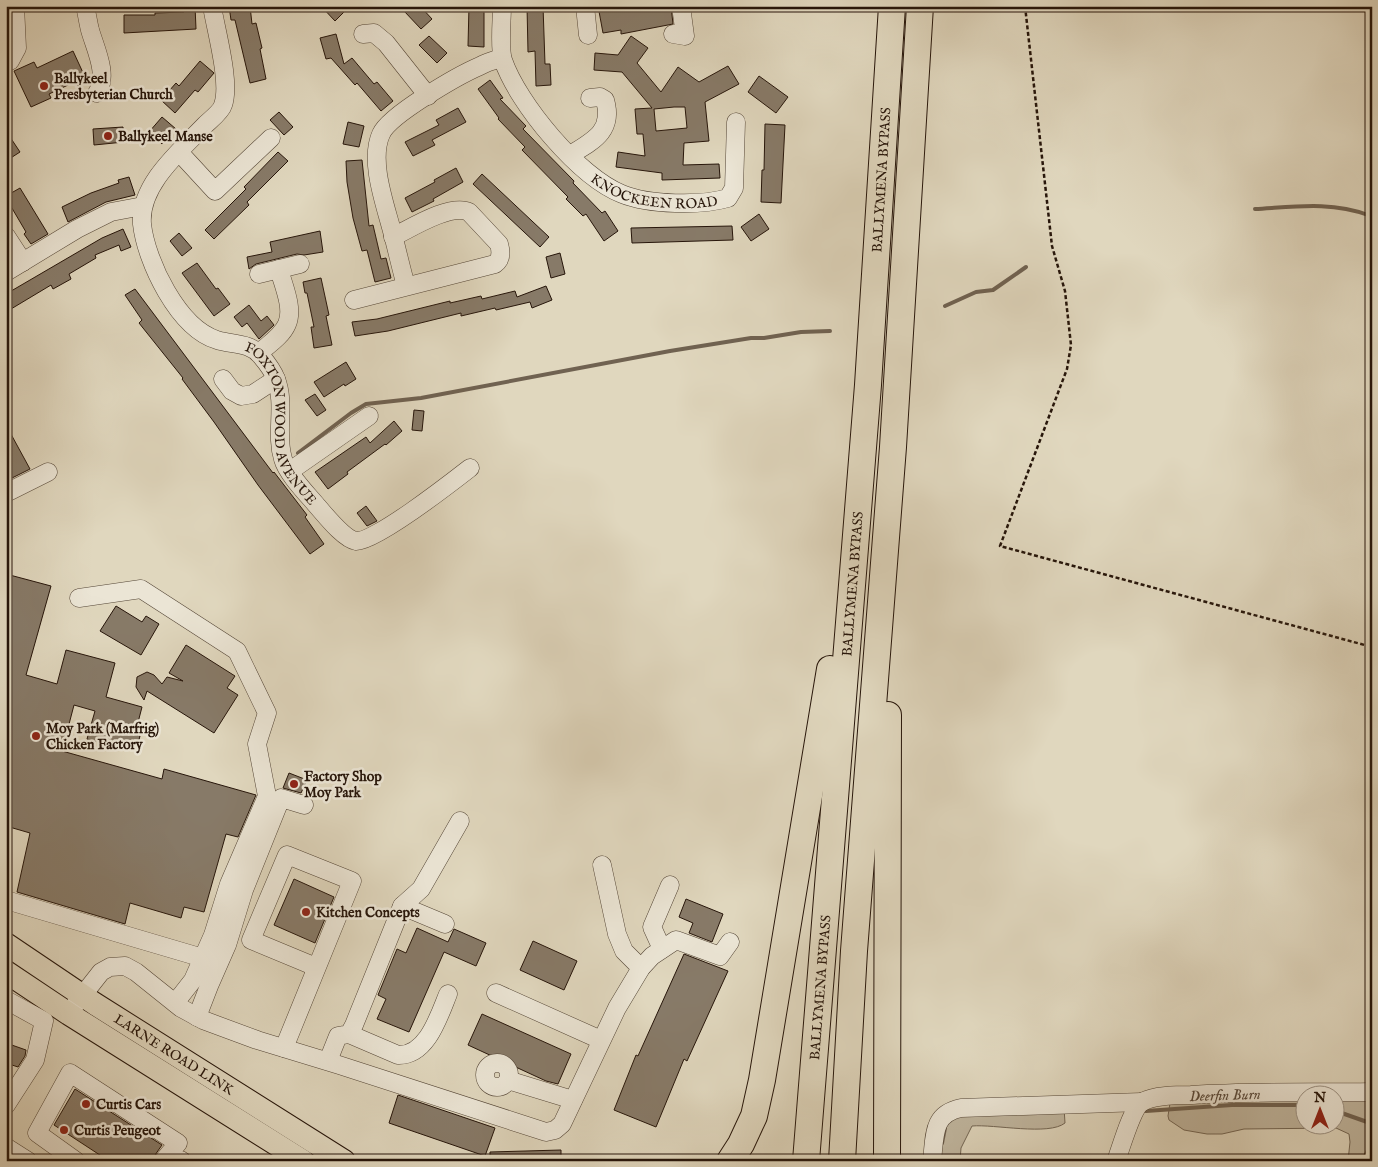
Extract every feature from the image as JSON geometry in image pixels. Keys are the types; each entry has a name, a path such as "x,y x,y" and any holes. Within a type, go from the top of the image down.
{"highway":[{"name":"BALLYMENA BYPASS","path":"806,1161 868,385 892,6"},
{"name":"BALLYMENA BYPASS","path":"842,1161 854,951 893,448 920,6"},
{"path":"886,1161 888,704 905,262"},
{"path":"730,1161 741,1144 754,1116 762,1080 849,560 868,385"}],"main road":[{"name":"LARNE ROAD LINK","path":"6,944 82,995 344,1161"},
{"name":"LARNE ROAD LINK","path":"8,973 69,1014 303,1161"}],"street":[{"path":"10,62 17,48 15,6"},
{"path":"86,6 89,28 100,62 100,88 96,93"},
{"name":"FOXTON WOOD AVENUE","path":"212,6 225,77 226,93 223,107 166,166 152,187 143,206 142,223 145,237 152,261 166,290 185,317 199,331 216,340 243,345 259,353 276,379 280,398 279,438 283,460 298,484 337,528 355,541 364,540 388,527 470,468"},
{"name":"KNOCKEEN ROAD","path":"502,6 502,58 515,86 531,111 570,155 607,186 621,194 636,199 694,202 722,200 731,196 734,188 736,122"},
{"path":"585,6 588,35"},
{"path":"673,34 685,36 681,6"},
{"path":"363,34 374,33 386,43 428,96"},
{"path":"406,286 378,169 377,154 381,133 389,123 428,96 480,66 502,58"},
{"name":"KNOCKEEN ROAD","path":"570,155 595,140 607,121 605,100 600,97 590,98"},
{"path":"179,152 216,191 271,138"},
{"path":"6,272 77,229 111,212 143,206"},
{"path":"354,300 496,264 501,250 499,244 469,212 463,209 448,211 393,237"},
{"path":"6,236 23,262"},
{"path":"259,274 300,264"},
{"path":"259,353 277,338 288,323 288,306 278,269"},
{"path":"223,379 232,391 241,396 247,396 276,379"},
{"path":"290,471 369,416"},
{"path":"6,493 48,472"},
{"path":"80,598 140,589 237,651 267,713 257,744 267,796 229,884 213,935 203,958 193,980 175,1003"},
{"path":"197,1017 227,945 244,890 281,798 304,805"},
{"path":"349,1034 402,906 422,889 460,821"},
{"path":"284,1048 352,881 287,855 251,940 316,967"},
{"path":"602,865 617,934 624,951 641,968"},
{"path":"670,885 652,927 669,945 720,956 730,942"},
{"path":"6,900 203,958"},
{"path":"402,906 445,924"},
{"path":"69,1014 101,972 110,967 122,966 136,972 175,1003 197,1017 257,1040 328,1061 546,1132 555,1130 562,1124 617,1008 641,968 652,956 669,945"},
{"path":"496,993 601,1040"},
{"path":"328,1061 338,1036 349,1034 398,1055 405,1056 414,1051 431,1034 448,994"},
{"path":"6,1000 44,1021 35,1060 6,1105"},
{"path":"76,1161 37,1133 70,1073 178,1143 162,1161"},
{"path":"508,1080 573,1100"},
{"path":"932,1161 936,1130 940,1118 951,1110 962,1108 1142,1102 1163,1096 1221,1093 1372,1092"},
{"path":"1116,1161 1132,1112 1142,1102"},
{"path":"6,1147 28,1161"}],"path":[{"path":"1025,6 1052,246 1065,291 1071,344 1067,369 1000,546 1372,647"}],"shaded area":[{"path":"1372,1088 1372,1161 1348,1161 1349,1134 1346,1133 1346,1090"},
{"path":"1296,1094 1296,1128 1244,1129 1222,1134 1207,1134 1184,1130 1169,1120 1170,1103"},
{"path":"1064,1108 1065,1123 1047,1129 972,1126 961,1148 960,1161 932,1161 940,1118"}],"building":[{"path":"195,6 196,29 124,33 124,15 155,15 155,13 184,12 183,7"},
{"path":"229,6 250,6 252,24 256,23 262,48 260,49 266,79 250,83 235,20 231,20"},
{"path":"321,6 350,6 335,21"},
{"path":"409,6 420,6 432,19 421,29 404,11"},
{"path":"469,6 484,6 484,47 468,46"},
{"path":"527,6 543,6 545,64 550,64 551,85 536,86 535,51 528,52"},
{"path":"598,6 671,6 673,24 621,34 621,30 603,33"},
{"path":"336,34 344,64 352,58 374,84 377,82 393,101 381,111 357,83 355,85 331,58 326,59 320,38"},
{"path":"429,36 447,53 437,63 419,45"},
{"path":"631,36 648,48 637,63 661,92 678,67 699,82 728,66 739,84 705,102 709,141 684,143 683,165 719,164 720,178 662,180 662,173 616,167 618,152 645,156 643,134 637,134 635,109 652,108 622,72 594,70 595,53 618,55","holes":["685,107 687,128 656,131 654,109"]},
{"name":"Ballykeel Presbyterian Church","path":"73,51 85,77 49,94 51,98 31,107 14,71 34,62 37,68"},
{"path":"200,61 214,73 198,92 195,90 175,113 161,100 176,83 179,86"},
{"path":"759,76 788,97 776,113 748,92"},
{"path":"490,80 503,98 500,99 526,126 523,129 574,181 573,183 602,213 605,211 618,231 604,241 586,214 583,216 566,199 568,197 522,150 525,147 498,119 478,89"},
{"path":"458,108 466,122 432,140 435,145 413,156 405,142 439,125 436,120"},
{"path":"279,112 293,127 284,135 270,120"},
{"path":"162,117 176,129 162,144 149,132"},
{"path":"348,122 364,126 359,147 343,144"},
{"path":"765,124 785,125 781,203 761,202"},
{"name":"Ballykeel Manse","path":"123,127 124,142 94,145 93,129"},
{"path":"6,131 20,152 6,161"},
{"path":"278,152 288,161 247,202 249,205 214,239 205,230 246,189 244,187"},
{"path":"362,160 369,226 373,225 381,259 386,258 391,278 375,282 367,250 362,251 353,218 347,182 346,161"},
{"path":"456,168 463,182 433,199 434,201 412,212 405,198"},
{"path":"482,174 549,237 540,247 473,184"},
{"path":"129,177 135,195 106,202 68,222 62,207 91,193 119,183 118,180"},
{"path":"20,188 48,234 31,244 6,198 6,196"},
{"path":"759,214 769,229 751,241 741,227"},
{"path":"732,226 733,240 632,243 631,228"},
{"path":"123,229 131,247 121,251 119,245 95,255 96,258 69,274 71,279 53,289 51,285 6,312 6,294 102,238"},
{"path":"320,231 323,252 304,255 297,254 256,264 249,269 247,257 272,252 270,242"},
{"path":"179,233 192,248 182,256 170,241"},
{"path":"560,253 565,274 551,278 546,257"},
{"path":"197,263 216,289 218,288 230,304 214,316 182,273"},
{"path":"321,278 329,315 326,316 332,345 314,348 311,327 314,327 303,282"},
{"path":"546,286 552,300 532,308 530,302 461,316 461,313 388,331 355,336 352,322 377,319 450,301 450,303 481,296 482,299 515,291 517,297"},
{"path":"135,289 273,473 307,515 305,517 324,544 310,554 258,485 183,378 139,323 142,320 125,295"},
{"path":"249,305 261,321 267,316 274,325 259,339 247,323 242,327 234,317"},
{"path":"346,362 356,379 345,386 344,384 324,397 314,382"},
{"path":"315,394 326,410 317,416 305,400"},
{"path":"414,410 424,411 422,431 412,430"},
{"path":"394,421 402,431 386,445 347,472 348,474 328,489 315,472 366,437 370,443"},
{"path":"6,425 30,469 6,481"},
{"path":"366,506 377,521 367,526 357,513"},
{"name":"Moy Park (Marfrig) Chicken Factory","path":"6,574 51,586 26,675 57,684 66,650 115,663 106,697 142,707 135,734 140,736 136,751 87,739 95,711 74,705 62,751 162,779 164,769 256,795 238,837 226,834 204,912 184,907 181,918 130,903 125,924 17,892 30,833 6,826"},
{"path":"116,606 142,622 146,616 159,624 141,655 100,631"},
{"path":"186,645 235,676 227,688 238,695 214,733 147,691 144,700 136,687 137,677 147,672 154,675 162,684 167,677 183,681 169,673"},
{"name":"Factory Shop Moy Park","path":"289,773 307,780 301,793 283,788"},
{"name":"Kitchen Concepts","path":"294,879 334,897 315,943 274,925"},
{"path":"686,899 723,914 712,942 689,933 693,923 679,917"},
{"path":"417,928 448,942 454,929 486,943 476,966 444,952 409,1032 377,1019 386,999 378,995 397,949 406,953"},
{"path":"533,941 577,961 564,990 520,970"},
{"path":"684,954 728,971 687,1061 684,1059 656,1127 614,1110 636,1055 638,1056"},
{"path":"482,1014 571,1054 558,1084 546,1081 468,1045"},
{"path":"6,1043 26,1050 25,1056 18,1067 6,1063"},
{"name":"Curtis Cars","path":"75,1089 162,1145 153,1161 109,1161 54,1125"},
{"path":"398,1095 495,1128 485,1156 389,1123"},
{"path":"561,1150 561,1161 490,1161 490,1152"}],"waterway":[{"path":"1255,209 1326,206 1368,215"},
{"path":"945,306 976,292 993,290 1026,267"},
{"path":"298,453 366,404 421,398 670,351 751,338 764,338 801,332 830,331"},
{"name":"Deerfin Burn","path":"1146,1111 1232,1105 1296,1105"},
{"name":"Deerfin Burn","path":"1346,1115 1370,1123 1372,1127"},
{"path":"942,1143 945,1128"},
{"name":"Deerfin Burn","path":"1363,1161 1372,1141"}],"place":[{"name":"Ballykeel Presbyterian Church","path":"44,86"},
{"name":"Ballykeel Manse","path":"108,136"},
{"name":"Moy Park (Marfrig) Chicken Factory","path":"36,736"},
{"name":"Factory Shop Moy Park","path":"294,784"},
{"name":"Kitchen Concepts","path":"306,912"},
{"name":"Curtis Cars","path":"86,1104"},
{"name":"Curtis Peugeot","path":"64,1130"}]}
